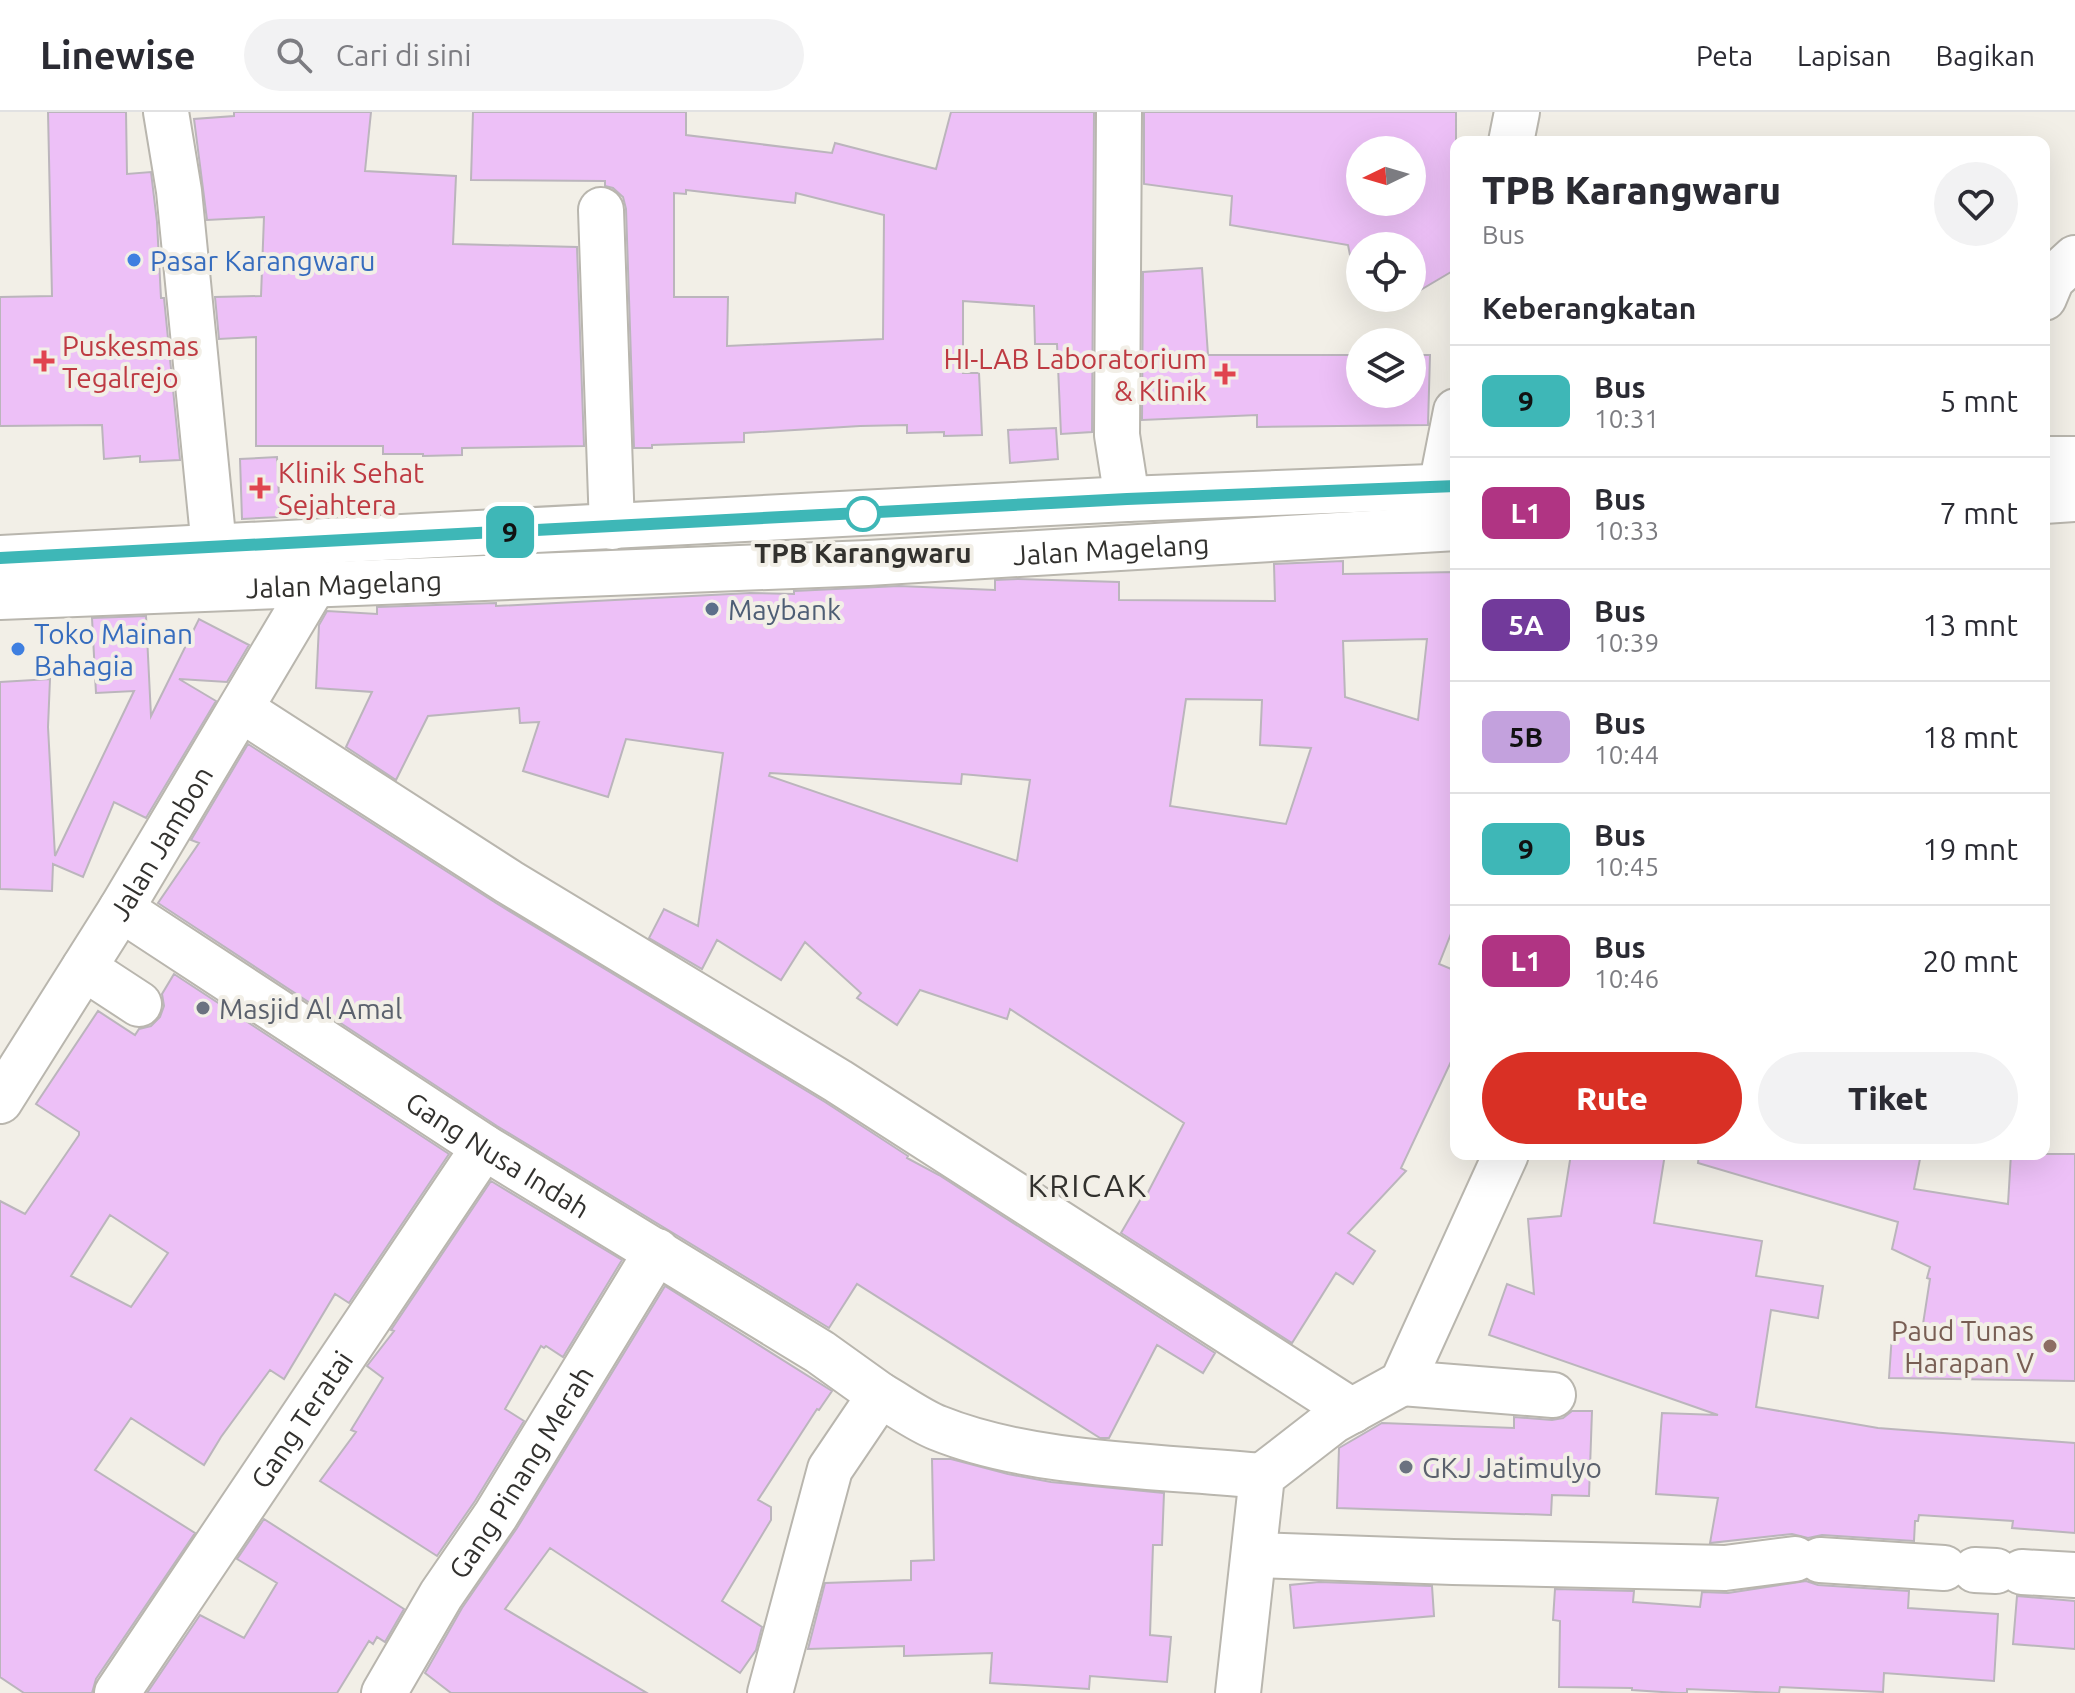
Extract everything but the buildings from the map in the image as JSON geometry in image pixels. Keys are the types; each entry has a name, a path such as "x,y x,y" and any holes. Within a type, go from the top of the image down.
{"street":[{"path":"166,112 179,191 214,547"},
{"path":"1119,112 1117,435 1127,499"},
{"path":"1512,136 1517,112"},
{"path":"601,210 612,527"},
{"path":"2050,284 2075,258"},
{"path":"2050,459 2075,459"},
{"name":"Jalan Magelang","path":"0,558 1127,499 1448,486"},
{"path":"2050,501 2075,499"},
{"name":"Jalan Magelang","path":"0,597 868,563 1450,528"},
{"name":"Jalan Jambon","path":"0,1101 121,909 315,583"},
{"path":"242,710 509,882 838,1081 1352,1411"},
{"name":"Gang Nusa Indah","path":"121,909 484,1147 657,1251 820,1352 880,1395 936,1427 988,1444 1062,1458 1262,1476"},
{"path":"84,968 139,1004"},
{"name":"Gang Teratai","path":"117,1693 484,1147"},
{"path":"1402,1383 1503,1160"},
{"name":"Gang Pinang Merah","path":"384,1693 441,1595 496,1515 657,1251"},
{"path":"1238,1693 1262,1476 1333,1421 1402,1383 1553,1395"},
{"path":"770,1693 830,1469 880,1395"},
{"path":"1255,1555 1725,1568 1807,1560 2075,1575"}],"bus line":[{"name":"9","path":"0,558 1127,499 1450,486"}],"place":[{"name":"Pasar Karangwaru","path":"134,260"},
{"name":"Puskesmas Tegalrejo","path":"44,361"},
{"name":"HI-LAB Laboratorium & Klinik","path":"1225,374"},
{"name":"Klinik Sehat Sejahtera","path":"260,488"},
{"name":"TPB Karangwaru","path":"863,514"},
{"name":"Maybank","path":"712,609"},
{"name":"Toko Mainan Bahagia","path":"18,649"},
{"name":"Masjid Al Amal","path":"203,1008"},
{"name":"Paud Tunas Harapan V","path":"2050,1346"},
{"name":"GKJ Jatimulyo","path":"1406,1467"}],"district":[{"name":"KRICAK","path":"1088,1185"}]}
